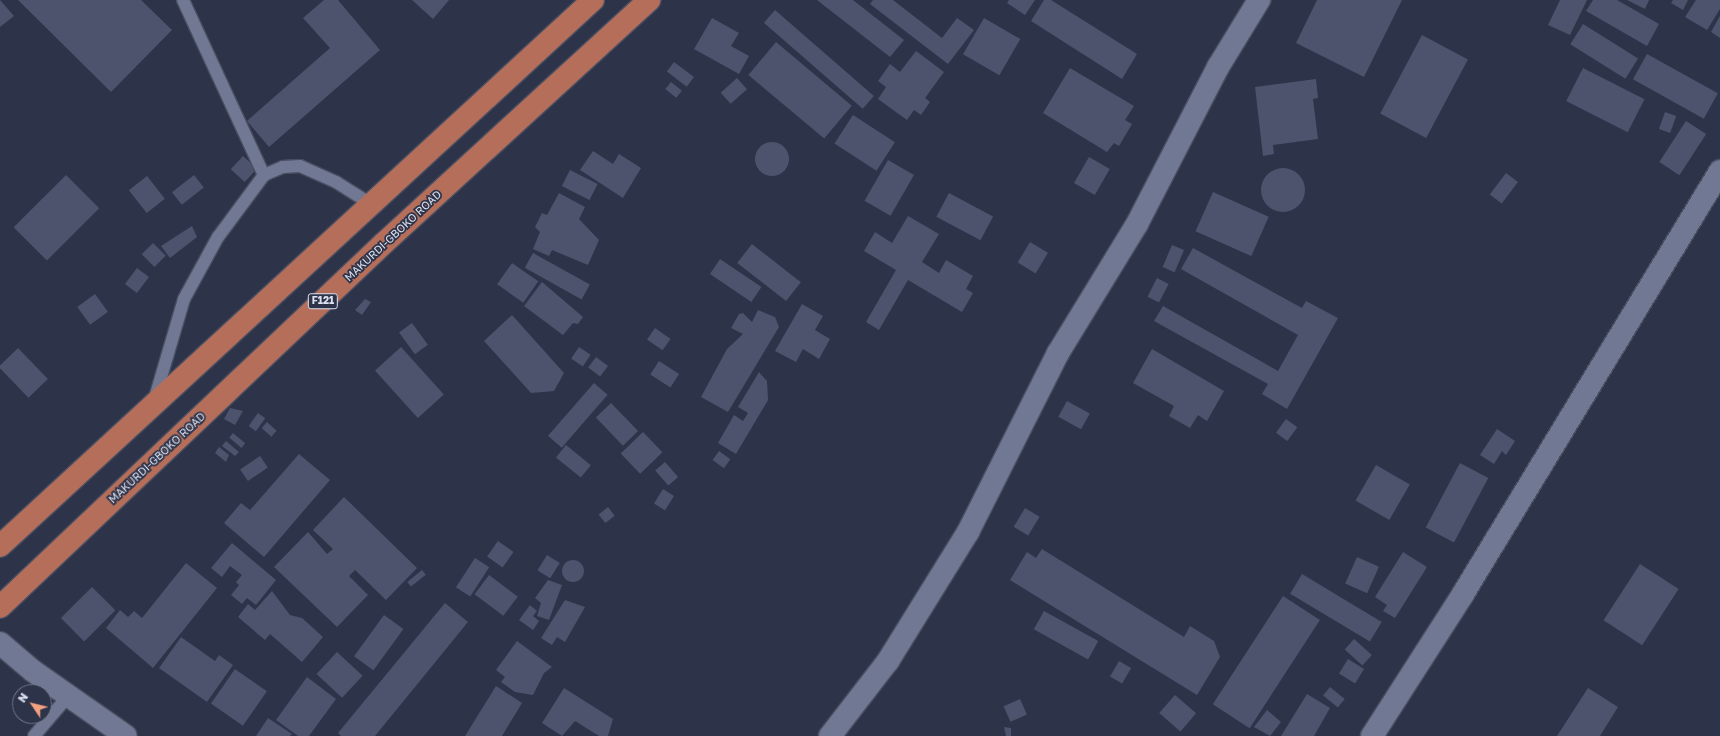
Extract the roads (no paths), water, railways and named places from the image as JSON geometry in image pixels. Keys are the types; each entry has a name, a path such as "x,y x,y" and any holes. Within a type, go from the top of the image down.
{"main road":[{"path":"0,546 593,0"},
{"name":"MAKURDI-GBOKO ROAD","path":"0,607 379,248 649,0"}],"street":[{"path":"830,736 888,661 968,532 1058,353 1137,224 1218,67 1259,0"},
{"path":"1372,736 1463,594 1720,171"},
{"path":"0,643 33,671 70,694 126,736"}],"lane":[{"path":"183,0 264,175"},
{"path":"154,403 184,299 218,237 264,175 283,167 300,166 336,182 371,204"},
{"path":"34,736 70,694"}]}
